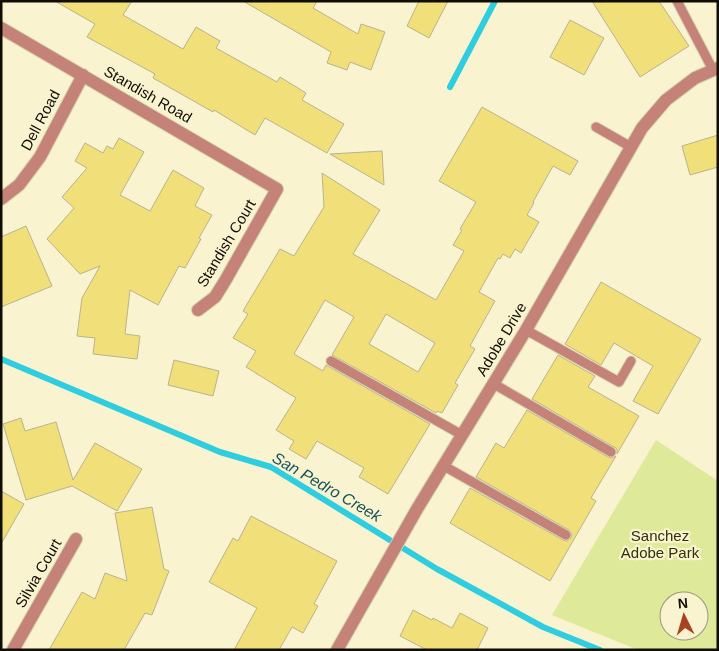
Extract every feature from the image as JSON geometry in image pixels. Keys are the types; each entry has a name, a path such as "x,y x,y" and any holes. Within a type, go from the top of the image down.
{"street":[{"name":"Standish Road","path":"1,28 277,189"},
{"name":"Adobe Drive","path":"337,650 417,509 526,330 642,128 666,100 695,78 715,69"},
{"name":"Dell Road","path":"1,199 19,185 40,157 83,75"},
{"name":"Standish Court","path":"198,310 215,297 277,189"},
{"name":"Silvia Court","path":"13,650 76,539"}],"lane":[{"path":"677,1 715,69"},
{"path":"596,126 631,147"},
{"path":"526,330 619,382 631,361"},
{"path":"331,361 462,435"},
{"path":"494,384 611,452"},
{"path":"444,466 566,535"}],"green space":[{"name":"Sanchez Adobe Park","path":"656,440 718,481 718,650 638,650 552,615"}],"building":[{"path":"55,1 132,1 123,15 183,49 196,27 220,41 216,48 277,82 280,77 306,93 302,100 344,124 327,153 265,118 255,135 214,110 213,112 153,78 155,74 87,37 95,24"},
{"path":"243,1 317,1 313,8 358,34 361,24 385,32 371,70 350,62 347,70 327,63 331,52"},
{"path":"419,1 448,1 429,38 407,26"},
{"path":"592,1 659,1 689,46 640,77"},
{"path":"570,20 604,38 584,75 550,57"},
{"path":"482,107 578,161 570,175 553,166 527,215 539,222 521,253 515,249 510,258 503,254 500,259 498,258 479,292 495,301 470,346 475,349 455,383 458,385 442,413 437,411 436,413 332,355 354,317 325,300 294,354 323,371 326,365 430,424 388,494 359,477 364,468 317,441 306,459 289,449 294,441 276,430 296,398 246,367 256,351 233,338 248,314 243,311 280,249 294,256 324,207 322,173 380,210 353,254 436,300 464,251 453,245 476,202 439,181","holes":["386,314 435,343 418,372 369,344"]},
{"path":"718,135 718,167 690,175 682,146"},
{"path":"119,138 144,152 120,195 150,211 173,170 204,188 195,206 212,215 185,268 179,266 158,305 130,290 125,334 140,336 137,359 93,354 95,338 77,336 82,298 100,266 80,274 47,239 74,208 62,197 87,168 75,161 85,143 103,153 107,146 113,149"},
{"path":"382,151 384,185 330,154"},
{"path":"26,226 52,286 1,307 1,237"},
{"path":"601,282 701,339 658,414 633,401 653,366 614,343 601,365 565,344"},
{"path":"558,355 595,376 588,387 639,416 617,454 617,449 614,447 532,399"},
{"path":"174,360 219,371 213,396 168,385"},
{"path":"527,410 608,457 616,456 591,498 596,501 550,581 450,523 470,488 563,540 567,541 571,538 572,534 569,530 476,477 496,443 504,448"},
{"path":"21,418 25,431 56,422 73,480 95,443 142,469 117,511 72,486 26,500 3,424"},
{"path":"1,491 24,504 1,544"},
{"path":"152,507 164,569 169,571 152,615 145,613 124,650 49,650 82,592 95,599 105,573 127,581 115,513"},
{"path":"251,516 337,561 314,604 318,606 303,633 292,627 279,650 234,650 257,608 209,582 233,538 238,541"},
{"path":"413,610 452,628 460,613 488,628 477,650 427,650 400,636"}],"waterway":[{"path":"450,87 495,1"},
{"name":"San Pedro Creek","path":"1,359 220,452 271,467 437,569 543,627 600,650"}]}
